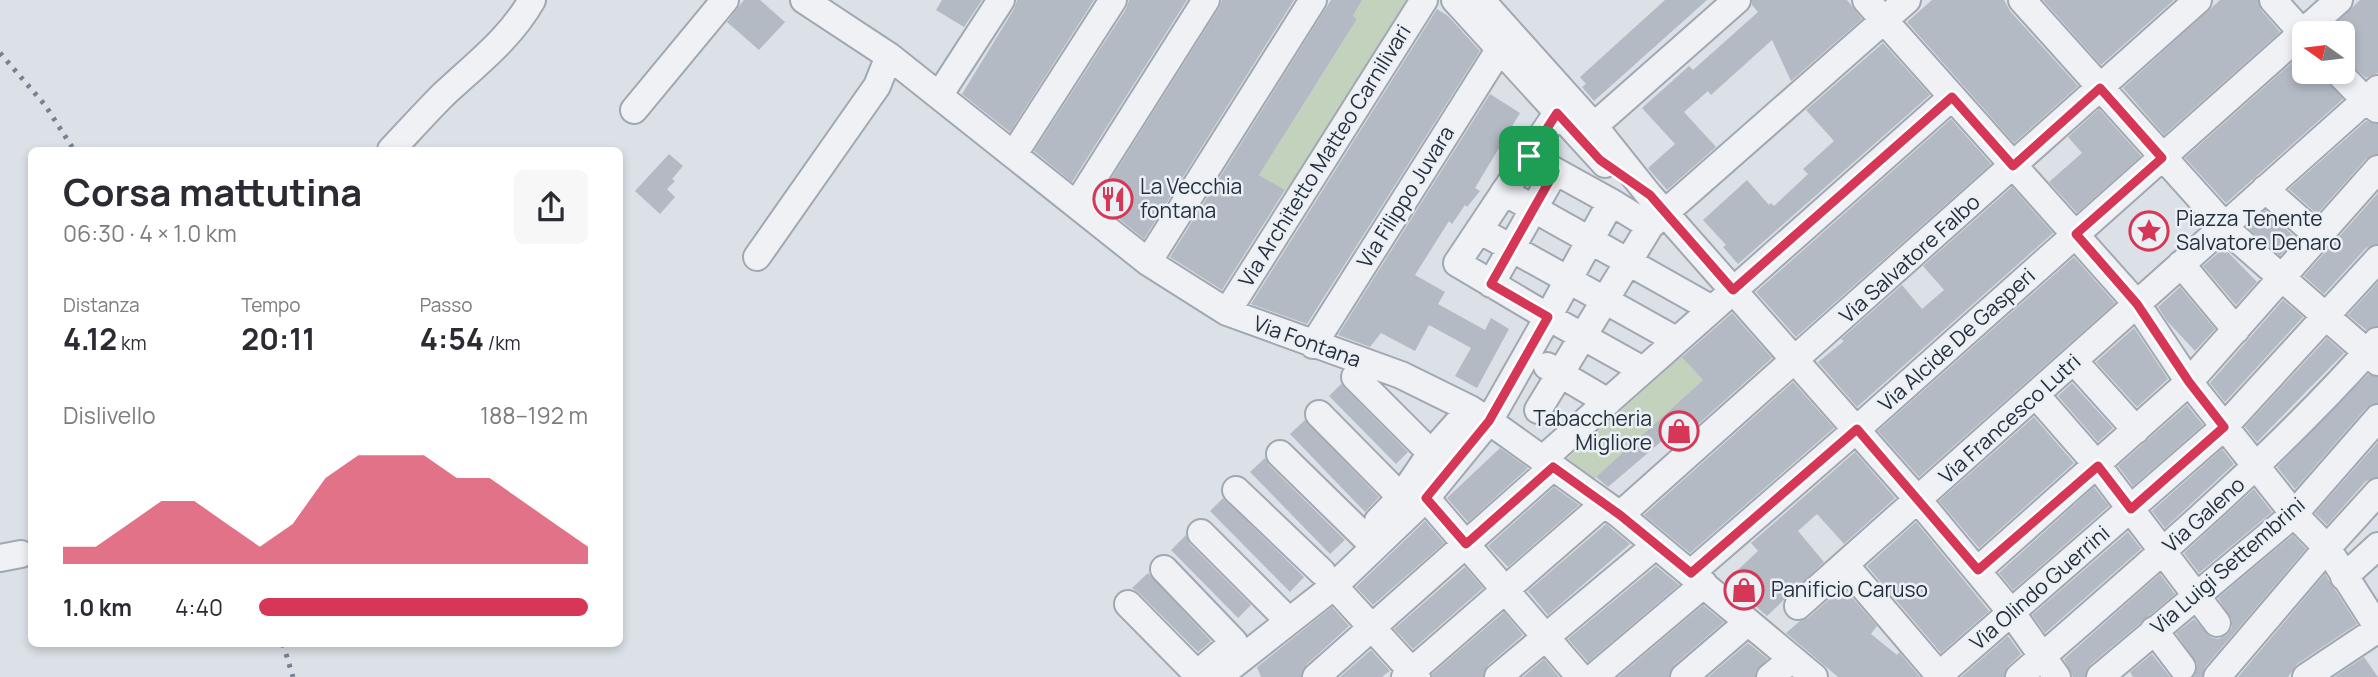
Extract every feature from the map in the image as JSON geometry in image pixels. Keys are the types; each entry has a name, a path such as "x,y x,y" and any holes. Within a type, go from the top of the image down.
{"street":[{"path":"394,147 441,97 506,38 520,22 532,0"},
{"path":"634,110 725,0"},
{"name":"Via Fontana","path":"804,0 889,56 940,94 1148,261 1227,312 1401,375 1480,415 1612,510 1698,578 1814,677"},
{"path":"940,94 1001,0"},
{"path":"1014,154 1112,0"},
{"path":"1077,204 1206,0"},
{"path":"1148,261 1312,0"},
{"name":"Via Architetto Matteo Carnilivari","path":"1227,312 1424,0"},
{"path":"1455,0 1600,160 1733,290 1796,360 1978,570 2050,667"},
{"path":"1481,0 1594,126 1655,211"},
{"path":"1594,126 1737,0"},
{"path":"1866,0 2013,166 2136,311 2256,468 2294,514 2327,548 2344,577 2375,615 2307,677"},
{"path":"1538,410 1628,262 1655,211 1907,0"},
{"path":"2022,0 2100,88 2283,279 2326,317 2374,352"},
{"name":"Via Salvatore Falbo","path":"1411,675 1505,590 1612,510 1796,360 2198,0"},
{"path":"2273,0 2292,22"},
{"path":"2317,21 2339,0"},
{"path":"2162,151 2292,43"},
{"name":"Via Filippo Juvara","path":"1313,345 1499,50"},
{"path":"757,257 877,86 889,56"},
{"path":"2231,226 2265,189 2374,100 2354,84"},
{"path":"1317,677 1466,544 1548,463 1574,432 1952,97"},
{"path":"1557,113 1457,263 1643,370"},
{"name":"Via Alcide De Gasperi","path":"1594,677 1857,429 2162,151"},
{"path":"1529,156 1611,202 1655,211"},
{"path":"1978,570 2098,466 2189,382 2378,169"},
{"path":"1491,284 1555,171"},
{"path":"2265,189 2318,236"},
{"path":"1504,192 1712,309"},
{"path":"1413,498 1431,453 1506,391 1611,202"},
{"name":"Via Francesco Lutri","path":"1798,606 2074,361 2136,311 2181,264 2231,226"},
{"path":"1479,230 1676,340"},
{"name":"Via Olindo Guerrini","path":"1938,676 2224,427 2378,259"},
{"path":"2181,264 2236,330"},
{"name":"Via Galeno","path":"2019,677 2050,667 2164,552 2256,468 2374,352"},
{"path":"1527,355 1608,401"},
{"path":"2074,361 2136,430"},
{"path":"1354,377 1431,453"},
{"path":"1506,391 1574,432"},
{"path":"2036,395 2098,466 2217,623"},
{"path":"1319,414 1466,544 1580,677"},
{"path":"1218,677 1283,615 1328,579 1413,498 1480,415"},
{"name":"Via Luigi Settembrini","path":"2112,673 2154,630 2294,514 2378,418"},
{"path":"1280,454 1370,540"},
{"path":"1236,490 1328,579 1411,675"},
{"path":"2217,677 2378,492"},
{"path":"1201,533 1283,615"},
{"path":"1498,677 1656,545"},
{"path":"2344,577 2378,546"},
{"path":"1844,565 1938,676"},
{"path":"1164,569 1234,642"},
{"path":"1128,604 1197,674 1234,642 1283,615"},
{"path":"1684,677 1748,622"},
{"path":"2154,630 2182,667"},
{"path":"1770,677 1792,659"}],"green space":[{"path":"1359,0 1410,0 1286,191 1259,175 1357,19 1353,16 1361,2"},
{"path":"1682,356 1703,380 1594,479 1567,459"}],"building":[{"path":"744,0 760,0 785,22 759,50 727,22"},
{"path":"942,0 982,0 964,27 936,10"},
{"path":"1017,0 1094,0 1010,132 962,94"},
{"path":"1129,0 1187,0 1072,182 1034,151 1126,9"},
{"path":"1222,0 1294,0 1144,239 1097,201"},
{"path":"1331,0 1362,0 1353,16 1357,19 1259,175 1285,190 1222,290 1170,257"},
{"path":"1665,0 1707,0 1594,101 1582,87 1586,84 1580,77"},
{"path":"1752,0 1847,0 1862,19 1791,81 1772,40 1711,95 1708,91 1684,112 1716,147 1667,190 1648,168 1675,144 1642,108 1689,66 1693,70 1758,12 1752,5"},
{"path":"1932,0 2004,0 2010,11 2078,86 2014,143 1907,22"},
{"path":"2043,0 2174,0 2101,65"},
{"path":"2220,0 2258,0 2261,10 2280,32 2164,135 2123,88"},
{"path":"2360,0 2378,0 2378,73 2366,78 2356,69 2356,21 2338,21"},
{"path":"1437,9 1448,16 1480,51 1307,324 1251,304"},
{"path":"1883,43 1930,95 1738,264 1723,247 1726,245 1703,220 1747,180 1769,205 1771,203 1774,206 1808,174 1803,169 1834,141 1806,110"},
{"path":"2292,63 2292,84 2330,84 2343,99 2226,203 2185,158"},
{"path":"1490,94 1520,113 1475,188 1480,191 1467,207 1465,205 1452,224 1449,221 1415,275 1445,292 1438,304 1485,330 1491,318 1509,329 1477,388 1455,376 1471,348 1429,325 1415,351 1381,333 1370,347 1338,335"},
{"path":"2099,109 2141,156 2077,213 2049,182 2082,153 2068,137"},
{"path":"1951,119 1991,164 1796,337 1756,292"},
{"path":"2366,121 2378,124 2378,154 2366,159 2317,214 2289,189"},
{"path":"669,154 683,166 667,189 675,197 660,214 635,191"},
{"path":"2012,187 2053,233 1857,407 1818,362 1902,285 1922,309 1944,290 1923,266"},
{"path":"2378,193 2378,244 2366,248 2324,294 2304,276"},
{"path":"2265,210 2296,238 2280,256 2247,227"},
{"path":"2224,248 2257,282 2236,305 2203,266"},
{"path":"2074,257 2115,303 1919,477 1878,431"},
{"path":"2378,282 2378,326 2366,330 2348,315"},
{"path":"2180,287 2215,329 2195,351 2167,321 2158,307"},
{"path":"2283,300 2303,317 2225,402 2210,383"},
{"path":"1732,313 1772,358 1676,444 1669,435 1608,487 1596,477 1703,380 1682,357"},
{"path":"2134,328 2168,379 2137,407 2096,362"},
{"path":"2327,338 2344,353 2257,442 2245,427"},
{"path":"2368,374 2378,377 2378,403 2366,408 2295,489 2277,467"},
{"path":"1793,382 1834,428 1690,553 1644,515"},
{"path":"2072,383 2113,428 2098,442 2058,396"},
{"path":"1341,384 1408,452 1396,464 1329,396"},
{"path":"2187,405 2203,425 2133,486 2118,466"},
{"path":"2034,417 2074,463 1979,548 1939,501"},
{"path":"1305,420 1379,497 1365,512 1290,434"},
{"path":"2378,442 2378,477 2366,481 2327,525 2315,513"},
{"path":"1500,448 1528,468 1468,522 1447,498"},
{"path":"2222,449 2234,464 2165,528 2152,511"},
{"path":"1855,452 1895,498 1844,544 1817,514 1798,531 1824,562 1767,616 1726,581 1758,551 1751,543"},
{"path":"1265,458 1345,540 1330,554 1250,472"},
{"path":"1554,487 1579,505 1508,567 1488,546"},
{"path":"2094,487 2109,506 2013,590 1999,573"},
{"path":"2254,489 2272,512 2199,573 2184,553"},
{"path":"1223,498 1304,577 1290,592 1210,511"},
{"path":"1425,521 1444,543 1373,605 1356,587"},
{"path":"1916,522 1989,611 1941,653 1867,566"},
{"path":"1606,524 1630,544 1548,615 1528,591"},
{"path":"2128,532 2141,549 2045,633 2032,615"},
{"path":"1186,535 1190,544 1251,605 1238,618 1171,550"},
{"path":"2293,535 2306,549 2205,667 2202,677 2194,677 2197,664 2176,633 2194,619 2210,637 2218,639 2227,635 2232,628 2232,620 2218,598"},
{"path":"1656,566 1679,585 1588,662 1568,639"},
{"path":"1465,567 1483,588 1413,649 1394,629"},
{"path":"1148,573 1211,641 1198,652 1132,588"},
{"path":"2160,574 2175,594 2090,665 2085,677 2073,677 2064,659"},
{"path":"2325,574 2357,624 2297,664 2288,677 2238,677"},
{"path":"1843,587 1877,626 1871,634 1897,655 1899,652 1920,677 1838,677 1786,633 1808,618"},
{"path":"1703,605 1724,622 1674,665 1669,677 1618,677"},
{"path":"1332,607 1349,626 1306,665 1301,677 1261,677 1257,667"},
{"path":"1504,612 1523,635 1488,665 1483,677 1432,677 1432,674"},
{"path":"2008,636 2021,654 2008,666 2004,677 1961,677"},
{"path":"1748,643 1768,659 1756,671 1755,677 1708,677"},
{"path":"1371,650 1390,671 1382,677 1340,677"},
{"path":"2152,654 2170,677 2133,677 2130,672"},
{"path":"2364,657 2378,677 2334,677"},
{"path":"1544,659 1559,677 1523,677"}],"railway":[{"path":"0,53 45,105 72,147"},
{"path":"284,647 293,677"}],"place":[{"name":"La Vecchia fontana","path":"1113,199"},
{"name":"Piazza Tenente Salvatore Denaro","path":"2149,231"},
{"name":"Tabaccheria Migliore","path":"1679,431"},
{"name":"Panificio Caruso","path":"1744,590"}],"route":[{"path":"2100,88 2162,158 2076,234 2137,304 2189,382 2224,427 2131,509 2098,466 1978,570 1857,429 1691,573 1620,515 1553,467 1466,544 1426,498 1489,421 1548,317 1491,284 1555,171 1529,156 1557,113 1600,160 1650,195 1733,290 1952,97 2013,166 2100,88"}]}
